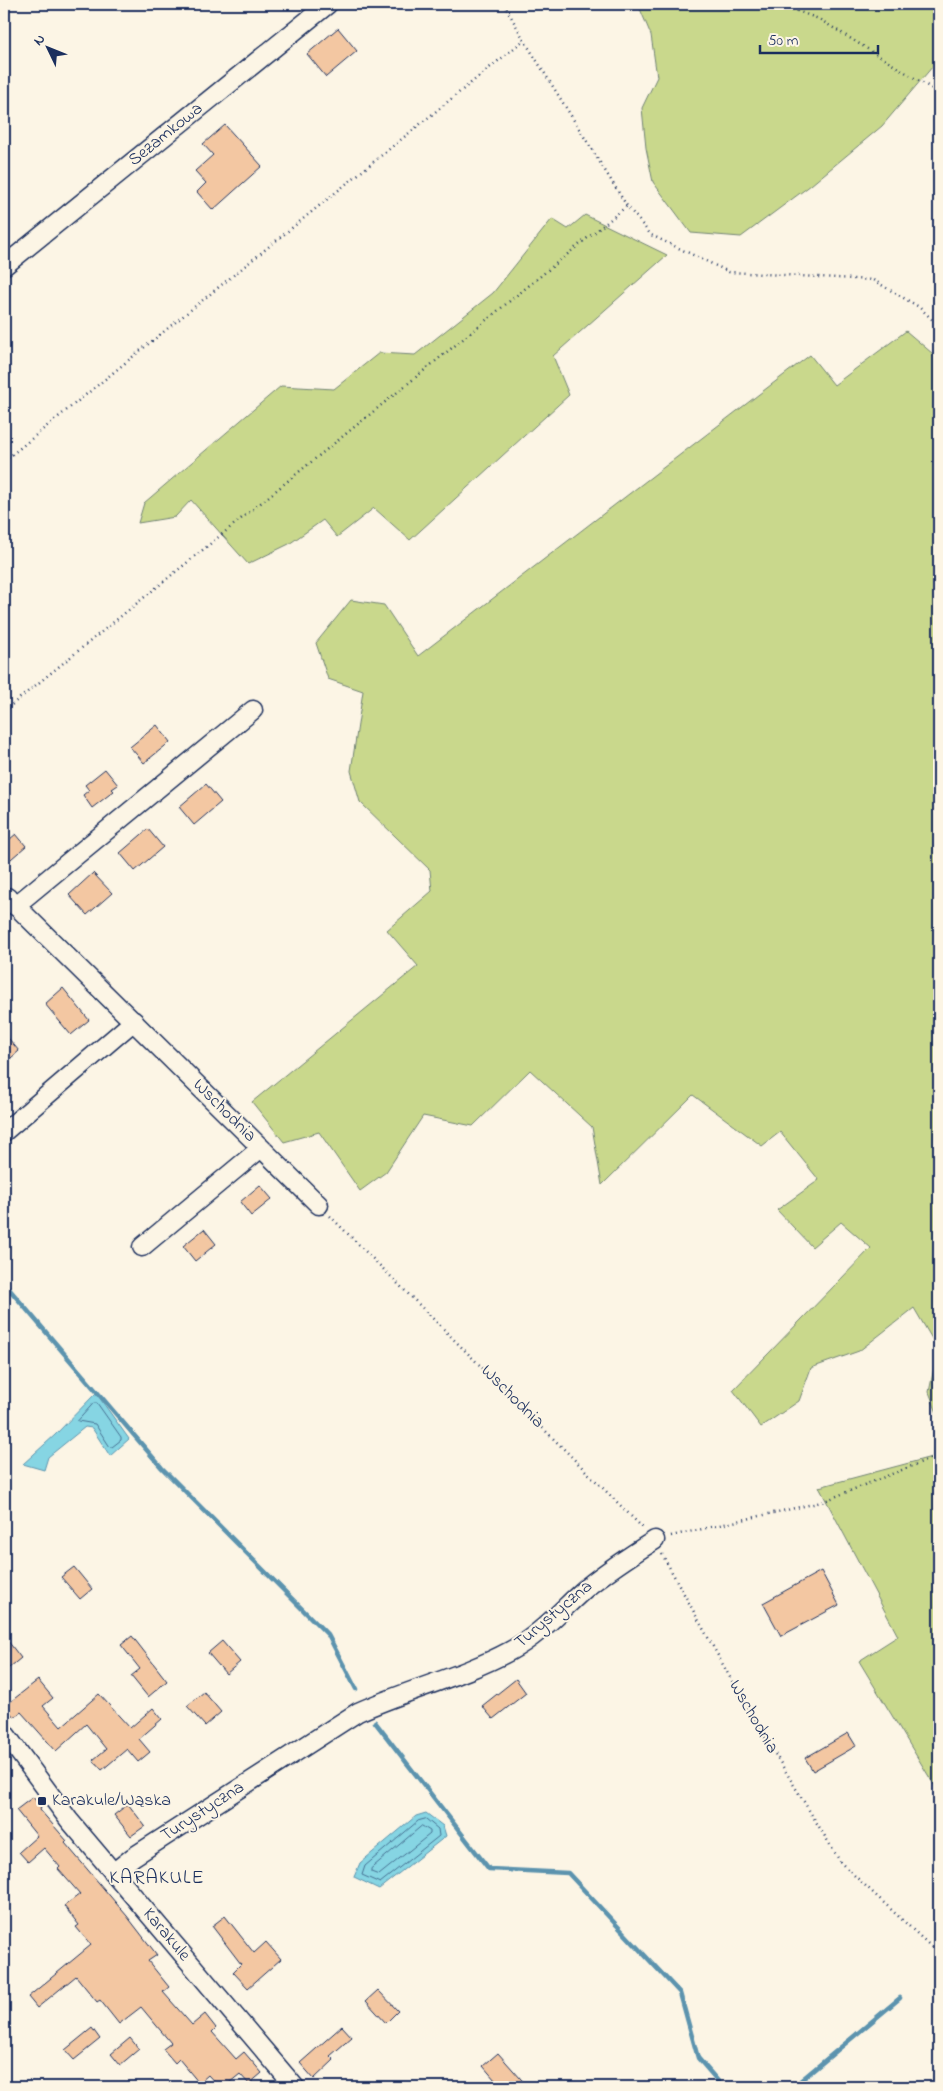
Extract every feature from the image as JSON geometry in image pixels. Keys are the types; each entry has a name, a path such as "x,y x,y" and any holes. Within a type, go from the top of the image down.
{"street":[{"name":"Sezamkowa","path":"4,266 328,4"},
{"path":"9,901 253,710"},
{"name":"Wschodnia","path":"9,901 134,1021 319,1205"},
{"path":"4,1132 134,1021"},
{"path":"142,1246 261,1148"},
{"name":"Turystyczna","path":"113,1873 134,1857 358,1712 511,1651 546,1625 617,1564 655,1540"},
{"name":"Karakule","path":"4,1732 70,1820 113,1873 295,2087"}],"path":[{"path":"504,4 524,40 627,206 651,235 730,272 873,280 919,307 939,326"},
{"path":"778,4 819,19 939,93"},
{"path":"4,461 524,40"},
{"path":"4,711 627,206"},
{"name":"Wschodnia","path":"319,1205 655,1540 743,1701 841,1863 939,1954"},
{"path":"655,1540 822,1502 939,1455 939,1441"}],"green space":[{"path":"638,4 939,4 939,59 882,126 811,185 741,237 691,233 653,182 646,148 642,108 657,77 651,35"},
{"path":"585,215 667,255 553,356 569,395 410,540 374,508 337,537 323,520 289,544 248,564 191,500 175,517 138,523 144,503 281,386 334,389 379,353 415,355 493,293 552,219 568,229"},
{"path":"906,331 939,359 939,1418 929,1392 938,1349 914,1308 859,1351 811,1368 799,1401 761,1427 733,1390 871,1248 841,1222 812,1247 777,1210 819,1180 780,1132 762,1146 693,1095 602,1185 592,1127 530,1070 473,1126 423,1116 386,1172 360,1191 319,1132 284,1142 252,1102 418,966 387,930 432,891 430,870 360,802 351,771 363,691 328,679 316,643 351,600 384,605 418,656 810,355 834,385"},
{"path":"939,1455 939,1793 859,1661 898,1636 819,1487"}],"water":[{"path":"96,1393 129,1439 110,1456 92,1428 85,1427 48,1457 44,1470 23,1464 55,1435"},
{"path":"426,1813 443,1826 446,1836 379,1889 354,1877 360,1863 416,1816"}],"building":[{"path":"338,28 357,51 326,77 307,54"},
{"path":"225,125 262,166 213,210 197,192 206,183 195,171 213,155 203,144"},
{"path":"157,725 170,742 144,763 130,747"},
{"path":"105,769 118,785 112,789 114,791 92,808 83,795 89,790 85,785"},
{"path":"206,784 221,802 194,825 179,807"},
{"path":"148,829 163,847 135,871 120,853"},
{"path":"16,834 26,846 4,865 4,844"},
{"path":"93,873 112,893 87,915 69,895"},
{"path":"63,988 89,1020 71,1035 45,1004"},
{"path":"4,1033 19,1051 4,1064"},
{"path":"260,1185 272,1199 251,1216 240,1202"},
{"path":"204,1229 216,1244 195,1261 183,1246"},
{"path":"74,1567 92,1589 80,1599 61,1577"},
{"path":"821,1571 839,1605 781,1636 763,1603"},
{"path":"4,1636 21,1658 4,1672"},
{"path":"132,1636 167,1681 148,1697 131,1676 140,1669 121,1645"},
{"path":"222,1641 240,1662 226,1674 208,1653"},
{"path":"516,1679 526,1693 493,1719 482,1706"},
{"path":"38,1680 53,1698 43,1706 61,1727 99,1694 130,1728 153,1708 162,1719 139,1739 150,1752 138,1762 127,1749 102,1770 93,1760 106,1749 86,1724 56,1751 21,1712 14,1717 5,1706"},
{"path":"204,1692 221,1712 205,1726 187,1706"},
{"path":"848,1733 856,1746 813,1771 805,1758"},
{"path":"33,1797 41,1808 40,1810 67,1841 65,1843 127,1916 157,1955 148,1961 169,1987 163,1992 192,2025 205,2014 216,2028 212,2032 236,2059 244,2052 262,2073 249,2084 240,2074 224,2087 219,2087 208,2075 199,2083 179,2059 175,2063 163,2049 171,2043 141,2007 119,2024 100,2000 97,2002 76,1976 37,2008 28,1997 91,1945 76,1927 79,1925 64,1906 80,1894 58,1869 60,1867 44,1848 28,1862 19,1852 37,1836 16,1810"},
{"path":"128,1804 145,1826 131,1836 114,1815"},
{"path":"225,1916 254,1953 266,1942 281,1959 248,1988 233,1972 241,1964 212,1926"},
{"path":"378,1990 398,2011 386,2023 366,2001"},
{"path":"342,2026 352,2037 330,2056 334,2060 314,2079 300,2063"},
{"path":"92,2028 100,2039 74,2060 65,2050"},
{"path":"130,2038 139,2049 120,2065 111,2054"},
{"path":"498,2053 528,2087 501,2087 483,2066"}],"waterway":[{"path":"4,1283 162,1468 328,1635 356,1689"},
{"path":"375,1722 489,1869 568,1873 680,1993 698,2058 723,2087"},
{"path":"793,2087 900,1998"}],"place":[{"name":"Karakule/Wąska","path":"42,1801"}],"district":[{"name":"KARAKULE","path":"157,1878"}]}
